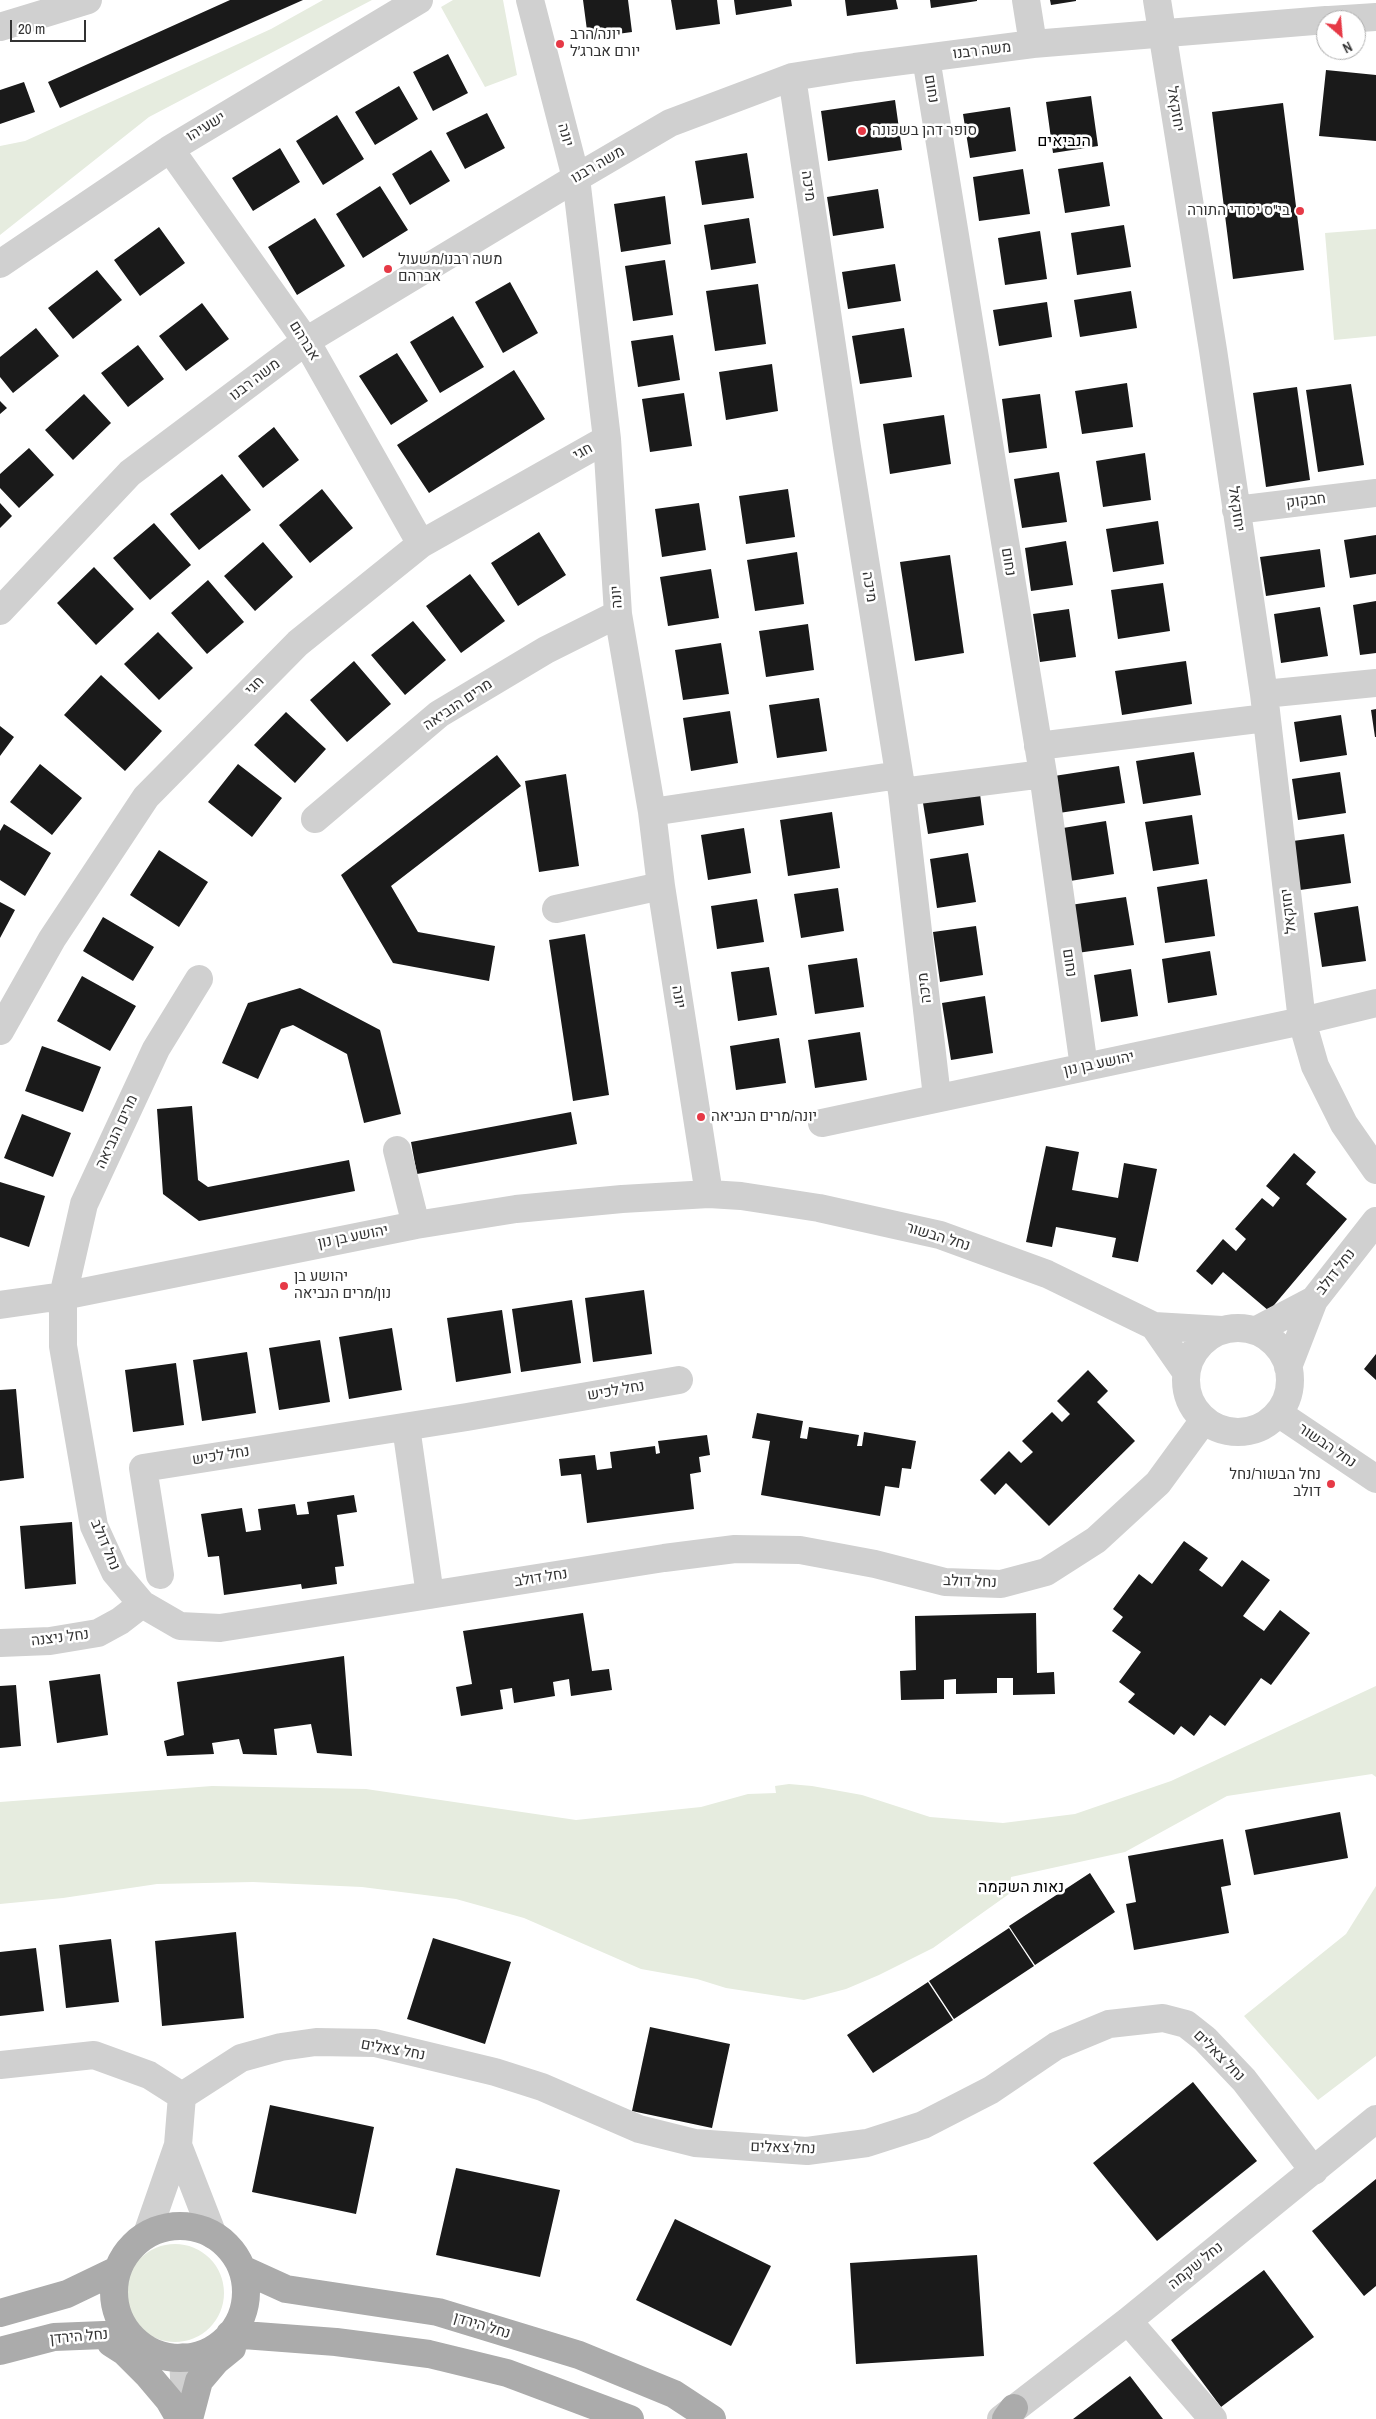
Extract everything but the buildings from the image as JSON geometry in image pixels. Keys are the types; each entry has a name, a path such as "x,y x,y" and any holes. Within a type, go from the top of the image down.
{"main road":[{"path":"188,2419 199,2381 238,2335 245,2303 246,2286 242,2268 230,2249 213,2235 192,2227 169,2227 147,2234 134,2244 124,2256 117,2270 114,2292 118,2314 129,2334 153,2352 168,2357 184,2358 201,2354 238,2335 336,2342 429,2354 507,2372 630,2419"},
{"name":"נחל הירדן","path":"242,2268 286,2289 438,2312 579,2355 674,2394 712,2419"},
{"path":"0,2313 67,2294 117,2270"},
{"name":"נחל הירדן","path":"0,2352 54,2337 129,2334"},
{"path":"100,2335 125,2352 147,2374 169,2400 180,2419"}],"street":[{"path":"0,27 88,0"},
{"name":"ישעיהו","path":"0,264 170,148 419,0"},
{"name":"יונה","path":"530,0 576,178 607,439 618,614 652,812 661,886 709,1194"},
{"path":"1026,0 1034,44"},
{"name":"יחזקאל","path":"1157,0 1265,706 1302,1021 1315,1066 1344,1124 1376,1170"},
{"name":"משה רבנו","path":"0,611 130,473 306,341 576,178 670,124 792,77 1034,44 1316,21"},
{"name":"נחום","path":"926,58 1043,774 1084,1067"},
{"name":"מיכה","path":"792,77 900,784 937,1097"},
{"name":"אברהם","path":"170,148 306,341 421,544"},
{"name":"חגי","path":"0,1031 52,939 146,797 298,643 421,544 607,439"},
{"name":"חבקוק","path":"1236,510 1376,493"},
{"name":"מרים הנביאה","path":"315,819 439,714 546,650 618,614"},
{"path":"1038,746 1265,706 1376,683"},
{"path":"652,812 900,784 1043,774"},
{"path":"556,909 661,886"},
{"name":"מרים הנביאה","path":"62,1296 84,1204 156,1049 199,979"},
{"name":"יהושע בן נון","path":"822,1124 937,1097 1302,1021 1376,1003"},
{"path":"397,1150 416,1225"},
{"name":"יהושע בן נון","path":"0,1306 62,1296 416,1225 516,1209 622,1199 709,1194"},
{"name":"נחל הבשור","path":"709,1194 741,1196 819,1208 940,1235 1047,1274 1154,1326 1222,1330"},
{"name":"נחל דולב","path":"1288,1367 1314,1300 1376,1221"},
{"name":"נחל דולב","path":"62,1296 62,1346 94,1526 115,1572 142,1604 180,1626 220,1628 735,1549 800,1550 875,1564 945,1582 1000,1584 1046,1572 1096,1540 1158,1484 1204,1420"},
{"name":"נחל דולב","path":"1255,1331 1314,1300"},
{"name":"נחל הבשור","path":"1154,1326 1186,1372"},
{"path":"1240,1328 1255,1331 1275,1344 1288,1367 1288,1392 1278,1413 1263,1425 1233,1432 1218,1428 1204,1420 1197,1413 1188,1395 1186,1372 1189,1360 1198,1346 1210,1336 1222,1330 1240,1328"},
{"name":"נחל לכיש","path":"160,1574 143,1468 406,1427 679,1380"},
{"name":"נחל הבשור","path":"1278,1413 1376,1479"},
{"path":"406,1427 430,1595"},
{"name":"נחל ניצנה","path":"0,1643 50,1641 98,1633 120,1621 142,1604"},
{"name":"נחל צאלים","path":"182,2096 241,2058 281,2047 316,2042 375,2043 514,2078 542,2087 648,2132 695,2143 807,2151 867,2143 923,2125 991,2090 1056,2046 1108,2024 1163,2018 1186,2024 1205,2039 1244,2080 1314,2171"},
{"path":"0,2065 94,2055 149,2076 182,2096 178,2145 147,2234"},
{"name":"נחל שקמה","path":"1004,2416 1128,2321 1376,2119"},
{"path":"178,2145 213,2235"},
{"path":"1128,2321 1213,2419"},
{"path":"184,2358 188,2419"}],"shaded area":[{"path":"323,0 372,0 149,117 0,235 0,146 25,141 271,29"},
{"path":"453,0 503,0 517,75 485,87 441,7"},
{"path":"1376,229 1376,336 1334,340 1325,233"},
{"path":"1376,1686 1376,1777 1372,1774 1227,1796 1125,1852 1011,1877 1009,1894 933,1948 846,1989 804,2000 726,1988 697,1979 641,1969 524,1918 456,1899 362,1887 253,1882 157,1884 63,1898 0,1904 0,1802 212,1786 366,1789 576,1820 701,1807 748,1794 776,1793 775,1786 789,1784 862,1795 930,1817 1003,1823 1075,1814 1171,1781"},
{"path":"1376,1886 1376,2056 1318,2100 1244,2016 1346,1934"},
{"path":"175,2244 194,2247 210,2258 221,2274 224,2293 221,2312 210,2328 194,2339 175,2342 156,2339 140,2328 129,2312 126,2293 129,2274 140,2258 156,2247"}],"place":[{"name":"יונה/הרב יורם אברג׳ל","path":"560,44"},
{"name":"סופר דהן בשכונה","path":"862,131"},
{"name":"בי\"ס יסודי התורה","path":"1300,211"},
{"name":"משה רבנו/משעול אברהם","path":"388,269"},
{"name":"יונה/מרים הנביאה","path":"701,1117"},
{"name":"יהושע בן נון/מרים הנביאה","path":"284,1286"},
{"name":"נחל הבשור/נחל דולב","path":"1331,1484"}],"district":[{"name":"הנביאים","path":"1064,142"},
{"name":"נאות השקמה","path":"1021,1888"}]}
